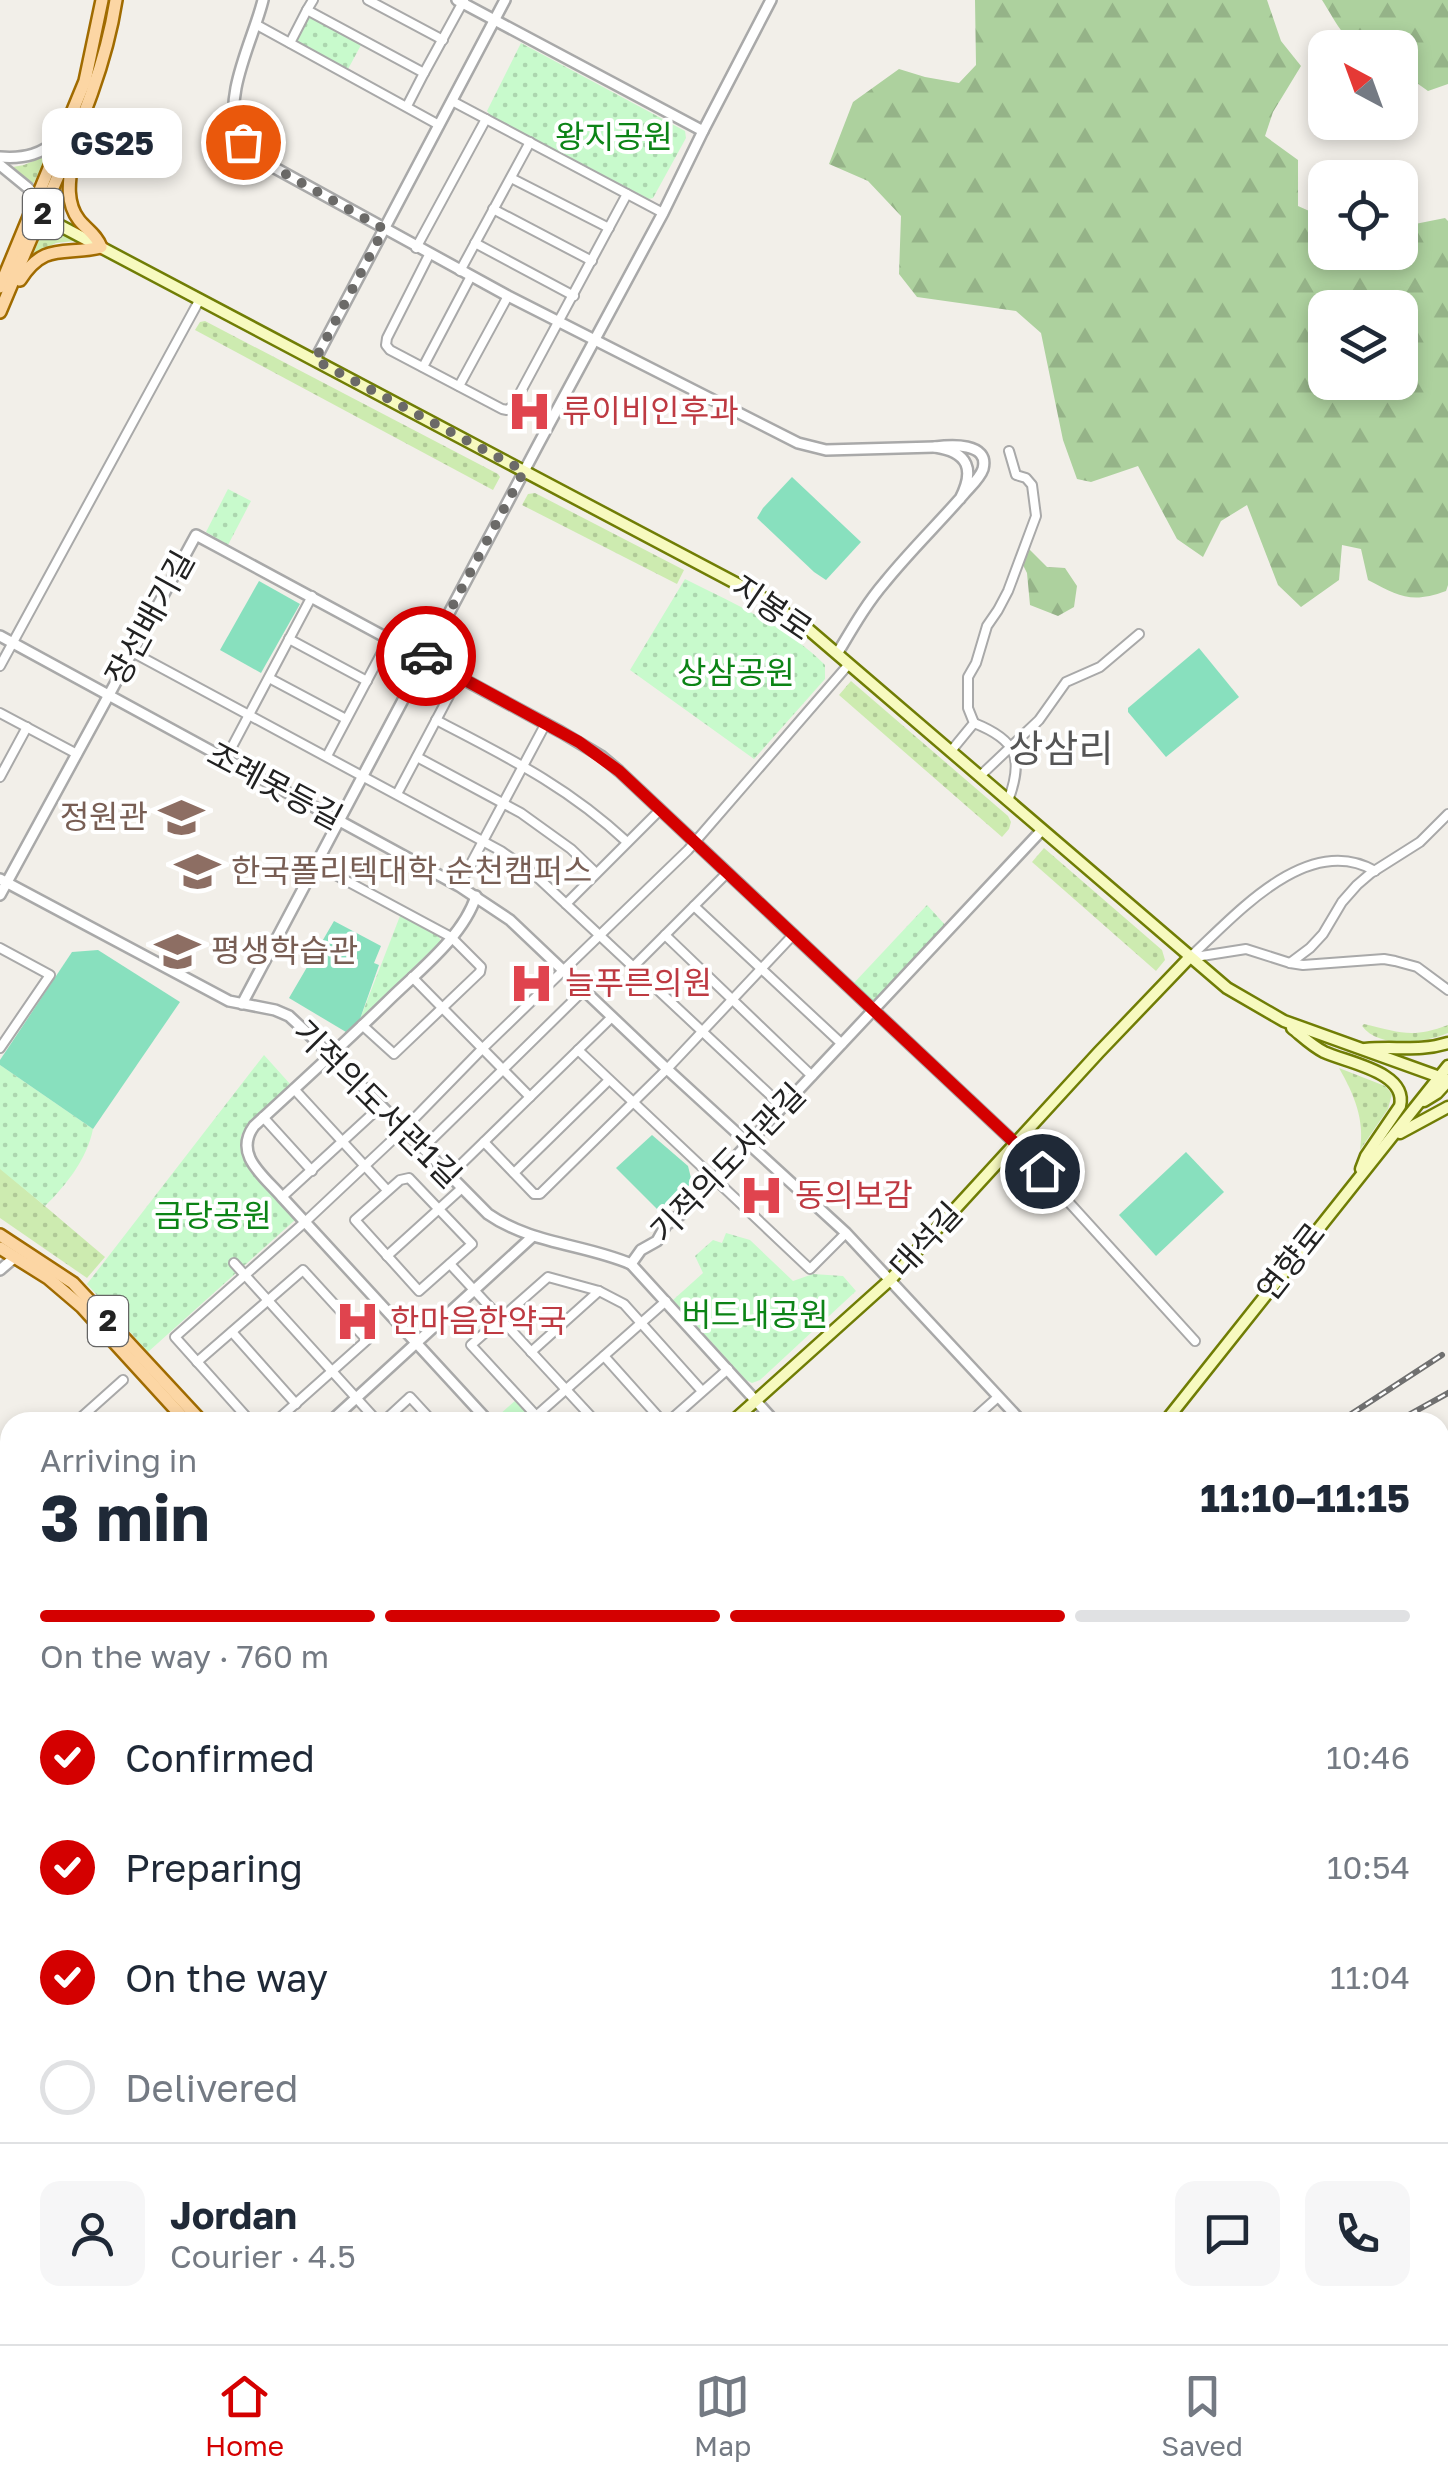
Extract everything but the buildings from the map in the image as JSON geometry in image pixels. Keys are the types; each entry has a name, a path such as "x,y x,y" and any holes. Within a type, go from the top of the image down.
{"main road":[{"name":"2","path":"70,135 102,0"},
{"name":"2","path":"0,312 4,290 105,55 116,0"},
{"path":"4,290 50,253 100,246 97,237 79,220 69,198 70,135"},
{"name":"지봉로","path":"41,202 55,223 744,586 808,629 1189,958 1245,1000 1284,1021 1445,1079"},
{"name":"대석길","path":"743,1412 891,1279 1189,958"},
{"path":"1284,1021 1320,1050 1388,1077 1399,1088 1400,1106 1366,1156 1359,1176"},
{"path":"1360,1050 1417,1050 1448,1043"},
{"name":"연향로","path":"1173,1412 1359,1176 1445,1079 1448,1066"},
{"path":"1391,1138 1448,1106"},
{"name":"2","path":"0,1235 73,1283 193,1412"},
{"name":"2","path":"0,1248 48,1278 82,1307 178,1412"}],"street":[{"path":"263,0 240,74 234,117 239,136 273,167 416,248 786,438 812,448 850,451 950,445 968,446 978,453 983,460 982,472 884,583 837,654"},
{"path":"290,43 313,0"},
{"path":"368,0 442,40"},
{"path":"315,360 505,0"},
{"path":"242,1004 663,213 772,0"},
{"path":"407,106 461,1 702,131"},
{"path":"308,10 424,73"},
{"path":"257,25 440,124"},
{"path":"452,101 663,213"},
{"path":"416,248 486,119"},
{"path":"0,157 32,156 70,135"},
{"path":"460,271 530,142"},
{"path":"0,165 41,202"},
{"path":"510,178 609,228"},
{"path":"430,255 386,341 389,349 504,410 511,408 627,194"},
{"path":"494,209 592,260"},
{"path":"475,243 574,296"},
{"path":"424,367 471,276"},
{"path":"459,386 508,296"},
{"path":"0,666 200,298"},
{"path":"935,447 957,453 966,465 968,481 960,499"},
{"path":"1008,450 1016,475 1032,485 1036,516 1008,591 986,626 968,677 968,708 974,722 991,729 1012,747 1016,759 1016,778 1008,801"},
{"name":"장선배기길","path":"0,895 3,881 196,535 601,756 1015,1143 1195,1341"},
{"path":"225,760 312,596"},
{"path":"980,776 1039,720 1066,682 1100,667 1140,634"},
{"name":"조례못등길","path":"0,636 459,886 510,920 846,1233 1012,1412"},
{"path":"326,756 389,638"},
{"path":"289,640 367,681"},
{"path":"132,652 483,840 534,874 783,1107"},
{"path":"242,1412 175,1338 404,1128 695,842 849,664"},
{"path":"397,794 459,677"},
{"path":"269,678 346,719"},
{"path":"0,713 77,754"},
{"path":"436,720 524,765 578,800 628,842"},
{"path":"950,751 974,722"},
{"path":"459,886 546,724"},
{"path":"0,777 27,727"},
{"path":"417,757 544,828 596,873"},
{"path":"566,904 660,810"},
{"path":"1290,963 1323,934 1357,885 1420,842 1448,814"},
{"name":"기적의도서관길","path":"532,1237 631,1264 1042,830"},
{"path":"1189,958 1261,893 1309,866 1320,861 1359,863 1374,870"},
{"path":"317,865 451,937 481,969 394,1054 362,1026"},
{"path":"634,967 727,872"},
{"name":"기적의도서관1길","path":"3,881 228,1001 289,1016 494,1218 532,1237"},
{"path":"476,896 451,937 246,1138 248,1156 282,1197 480,1412"},
{"path":"694,906 842,1044"},
{"path":"484,1142 534,1194 540,1194 667,1069 794,934"},
{"path":"665,935 812,1076"},
{"path":"0,948 50,975 0,1048"},
{"path":"1189,958 1246,948 1290,963 1384,959 1417,967 1448,990"},
{"path":"412,977 530,1097"},
{"path":"422,1148 584,990"},
{"path":"449,1176 612,1017"},
{"path":"578,1050 810,1270 846,1233"},
{"path":"514,1173 609,1080"},
{"path":"294,1089 387,1190"},
{"path":"282,1197 381,1106"},
{"path":"263,1118 312,1171"},
{"path":"409,1178 440,1208 472,1244 419,1291 354,1220 400,1180 409,1178"},
{"path":"387,1256 462,1188"},
{"path":"341,1412 532,1237"},
{"path":"0,1270 14,1258"},
{"path":"234,1263 371,1412"},
{"path":"450,1264 587,1412"},
{"path":"631,1264 766,1412"},
{"path":"197,1362 302,1270 367,1340 287,1412"},
{"path":"532,1412 470,1345 548,1277 599,1291 624,1304 702,1391"},
{"path":"531,1352 599,1291"},
{"path":"546,1412 666,1301"},
{"path":"232,1332 296,1404"},
{"path":"604,1356 657,1412"},
{"path":"678,1412 728,1368"},
{"path":"87,1412 124,1380"},
{"path":"981,1412 998,1397"},
{"path":"393,1412 410,1398 423,1412"}],"green space":[{"path":"975,0 1267,0 1281,41 1301,66 1273,112 1265,136 1298,160 1298,206 1308,210 1308,270 1418,270 1418,223 1445,218 1448,221 1446,591 1414,597 1388,590 1368,580 1361,549 1342,545 1339,580 1301,607 1278,585 1247,505 1221,521 1203,557 1177,539 1138,466 1091,482 1077,479 1063,440 1041,333 1016,311 917,297 899,274 901,216 868,181 829,164 853,102 899,69 959,83 976,65"},
{"path":"1322,0 1448,0 1448,84 1428,91 1418,84 1418,30 1341,30"},
{"path":"310,16 361,45 347,71 295,43"},
{"name":"왕지공원","path":"521,43 685,131 686,138 653,198 491,116 487,111"},
{"path":"49,154 33,184 13,167 24,165"},
{"path":"46,222 74,241 56,243 33,255"},
{"path":"205,321 498,474 493,490 195,330"},
{"path":"792,477 861,542 826,580 757,518"},
{"path":"228,489 251,501 228,545 206,532"},
{"path":"535,493 684,570 677,584 522,505 528,494"},
{"path":"1028,548 1047,567 1065,568 1077,586 1074,607 1058,616 1030,605 1027,573 1020,559"},
{"name":"상삼공원","path":"685,579 777,627 825,665 825,679 754,759 630,670"},
{"path":"259,581 300,604 261,673 220,650"},
{"path":"1199,648 1239,697 1166,757 1128,708"},
{"path":"851,681 1008,816 1009,829 1002,837 839,695"},
{"path":"1044,848 1162,950 1165,960 1156,971 1032,862"},
{"path":"927,905 947,927 876,1001 869,999 853,984"},
{"path":"400,916 438,935 441,941 360,1019"},
{"path":"334,921 381,946 374,963 379,965 360,1019 346,1032 289,998"},
{"path":"98,950 180,1002 93,1129 0,1065 0,1060 72,952"},
{"path":"1364,1024 1415,1033 1448,1025 1448,1033 1415,1041 1391,1041 1370,1033"},
{"name":"금당공원","path":"264,1055 291,1085 241,1135 243,1159 295,1220 148,1352 87,1284"},
{"path":"0,1065 93,1129 75,1171 45,1206 0,1169"},
{"path":"1339,1068 1385,1086 1392,1094 1388,1109 1360,1150 1357,1108"},
{"path":"652,1135 688,1166 692,1182 662,1214 616,1168"},
{"path":"1186,1152 1224,1192 1156,1256 1119,1215"},
{"path":"0,1168 105,1257 87,1278 0,1218"},
{"name":"버드내공원","path":"726,1233 750,1240 793,1281 813,1274 843,1276 856,1291 760,1380 752,1383 673,1300 703,1273 695,1256 713,1240 722,1243"},
{"path":"516,1400 527,1412 502,1412"}],"railway":[{"path":"1354,1412 1442,1355"},
{"path":"1414,1412 1448,1393"}],"way so far":[{"path":"243,142 273,167 384,229 315,360 524,471 426,656"}],"place":[{"name":"GS25","path":"243,142"},
{"name":"류이비인후과","path":"529,411"},
{"name":"정원관","path":"181,817"},
{"name":"한국폴리텍대학 순천캠퍼스","path":"198,871"},
{"name":"평생학습관","path":"178,951"},
{"name":"늘푸른의원","path":"532,983"},
{"name":"동의보감","path":"762,1195"},
{"name":"한마음한약국","path":"357,1321"}],"district":[{"name":"상삼리","path":"1061,749"}],"route":[{"path":"426,656 579,742 619,771 1042,1171"}]}
